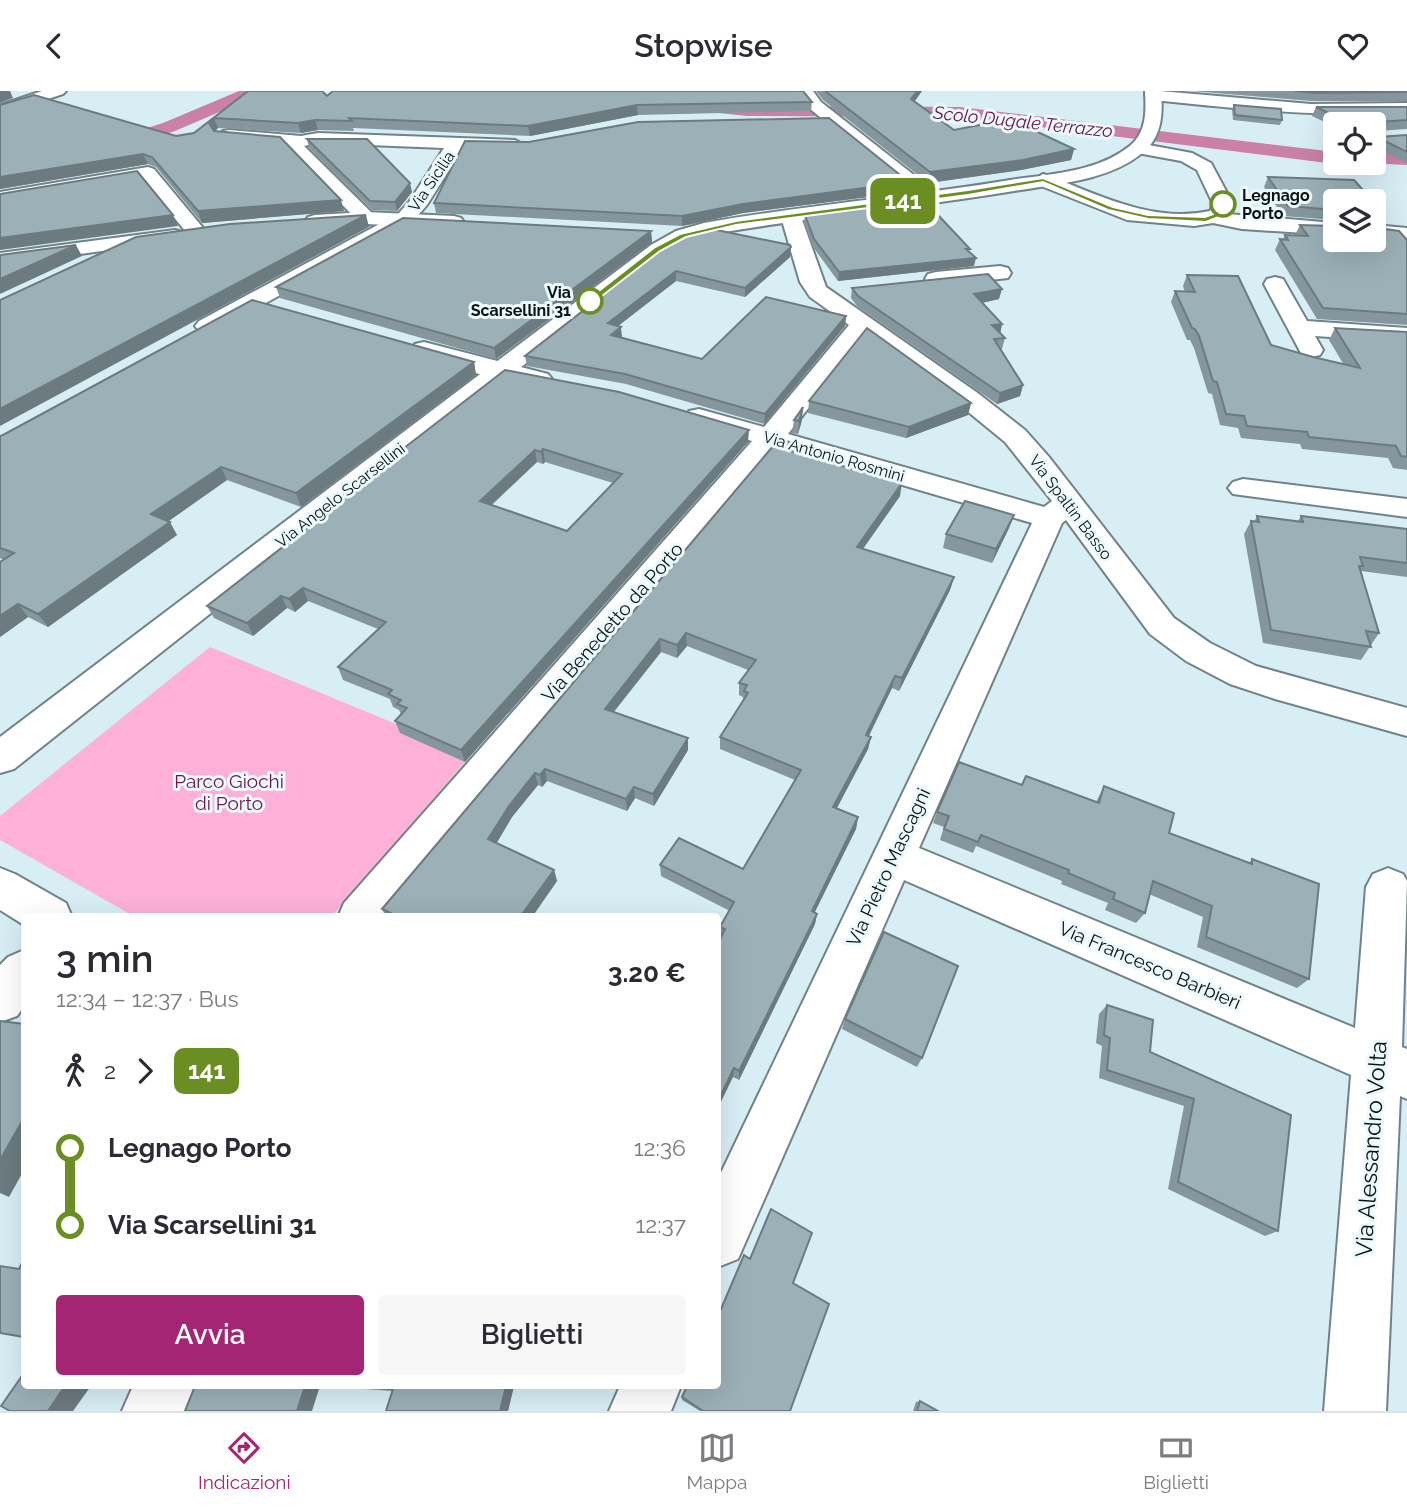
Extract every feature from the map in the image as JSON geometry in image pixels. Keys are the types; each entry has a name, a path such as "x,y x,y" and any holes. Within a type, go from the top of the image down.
{"street":[{"path":"0,110 58,91"},
{"path":"806,91 822,115 931,198"},
{"path":"645,234 694,232 931,198 1043,180 1104,166 1146,138 1156,106 1153,93 1313,110 1358,111 1407,107"},
{"path":"1313,110 1316,130"},
{"path":"224,135 301,141 318,138 459,143"},
{"path":"1043,180 1127,214 1194,221 1219,215 1223,204 1205,167 1146,138"},
{"path":"301,141 293,145 366,218"},
{"path":"416,142 440,152 446,158"},
{"name":"Via Sicilia","path":"405,218 417,205 453,147 459,143 530,144"},
{"path":"0,198 148,173 197,233"},
{"name":"Via Spaltin Basso","path":"790,217 777,244 811,282 831,290 861,325 970,400 1014,436 1039,463 1058,511 1162,626 1198,653 1243,675 1407,722"},
{"path":"1213,217 1242,223 1323,228"},
{"path":"181,341 405,218"},
{"path":"296,223 405,218 478,224"},
{"path":"0,259 222,229"},
{"path":"694,232 777,244"},
{"name":"Via Angelo Scarsellini","path":"0,758 658,249 694,232"},
{"path":"1386,233 1407,234"},
{"path":"80,268 135,241"},
{"path":"909,282 1000,273"},
{"path":"1275,284 1316,361"},
{"path":"254,301 280,308"},
{"name":"Via Benedetto da Porto","path":"363,913 770,438 861,325"},
{"path":"1300,328 1407,335"},
{"path":"396,341 500,371 562,383"},
{"name":"Via Antonio Rosmini","path":"677,411 770,438 1058,511"},
{"path":"1243,488 1407,508"},
{"name":"Via Pietro Mascagni","path":"721,1232 892,856 1058,511"},
{"name":"Via Francesco Barbieri","path":"892,856 1392,1068"},
{"path":"0,887 43,913"},
{"name":"Via Alessandro Volta","path":"1355,1411 1392,1068 1388,887"},
{"path":"0,1000 21,976"},
{"path":"153,1411 164,1389"},
{"path":"640,1411 650,1389"}],"green space":[{"name":"Parco Giochi di Porto","path":"210,647 471,755 334,913 128,913 0,840 0,816"}],"building":[{"path":"248,91 322,91 327,96 333,91 803,91 812,102 637,105 528,126 349,118 352,121 315,120 298,123 214,118 209,123 214,131 280,137 341,200 198,211 152,157 143,154 0,177 0,105 34,95 176,136 194,133"},
{"path":"825,91 917,91 911,99 954,130 1010,119 1074,149 1023,160 930,172"},
{"path":"1295,91 1407,91 1407,92 1315,93"},
{"path":"1234,105 1281,109 1282,120 1235,115"},
{"path":"1316,107 1407,107 1407,120 1386,121 1386,112 1327,112"},
{"path":"829,118 909,182 743,204 682,216 434,203 465,141 529,142 638,122"},
{"path":"1407,135 1407,152 1386,142 1386,136"},
{"path":"307,139 367,139 410,183 395,202 370,201"},
{"path":"137,171 173,215 0,238 0,194"},
{"path":"1268,177 1354,180 1362,189 1323,189 1323,209 1288,206"},
{"path":"923,199 976,258 839,272 814,239 805,215"},
{"path":"366,215 0,409 0,300 136,237 230,224"},
{"path":"403,218 651,231 494,348 276,287"},
{"path":"1300,225 1323,226 1323,252 1386,252 1386,229 1399,231 1407,240 1407,314 1323,308 1280,239 1288,240 1285,235 1308,236"},
{"path":"707,228 791,247 745,288 676,271 608,323 621,327 611,335 702,359 766,297 846,316 765,414 625,374 525,356 666,246 691,232"},
{"path":"76,245 0,279 0,255"},
{"path":"988,274 1002,289 974,294 1002,324 992,325 1005,338 994,339 1023,385 1000,393 858,296 852,288"},
{"path":"1187,275 1238,276 1271,345 1313,357 1360,368 1335,328 1407,332 1407,457 1401,456 1396,446 1309,437 1307,432 1247,426 1244,416 1226,414 1199,336 1192,328 1175,291 1195,292"},
{"path":"252,300 474,362 296,493 221,467 151,514 170,522 38,614 18,604 0,616 0,562 14,553 0,548 0,436"},
{"path":"867,328 971,403 909,427 809,401"},
{"path":"505,370 619,392 749,430 461,750 395,721 407,708 397,704 401,700 388,694 392,690 338,667 386,622 303,588 289,599 281,596 247,623 207,606 334,507 329,506","holes":["543,449 622,474 567,531 480,501 535,450 541,452"]},
{"path":"803,407 799,421 794,420"},
{"path":"779,439 793,443 791,451 902,483 857,547 954,577 902,678 895,676 866,735 871,737 833,807 858,817 812,911 817,914 739,1071 734,1068 721,1095 721,937 725,929 721,925 734,902 660,865 679,838 743,869 801,770 720,737 748,693 744,691 747,685 739,683 756,660 686,633 677,645 660,639 605,709 688,738 653,794 634,787 626,799 545,769 540,775 535,773 488,839 554,870 523,913 390,913 382,909"},
{"path":"965,501 1014,515 996,549 946,534"},
{"path":"1257,516 1303,522 1301,516 1407,529 1407,563 1360,557 1363,566 1359,566 1379,633 1366,631 1371,647 1271,630 1251,521 1259,522"},
{"path":"959,762 1022,785 1026,776 1099,803 1104,786 1174,813 1169,833 1252,864 1252,859 1319,884 1309,979 1206,937 1212,906 1153,881 1145,913 1113,899 1115,893 1068,873 1069,870 981,835 978,842 944,829 949,816 937,812"},
{"path":"884,932 958,966 922,1058 845,1019"},
{"path":"1107,1005 1153,1020 1150,1052 1291,1115 1278,1231 1178,1182 1194,1099 1107,1070 1110,1038 1104,1035"},
{"path":"0,1021 21,1024 21,1123 0,1160"},
{"path":"771,1209 812,1233 793,1283 829,1304 790,1411 703,1411 682,1397 686,1389 721,1389 721,1309 744,1255 750,1259"},
{"path":"21,1265 21,1336 0,1333 0,1266 19,1269"},
{"path":"21,1377 21,1389 63,1389 48,1411 10,1411 1,1406"},
{"path":"194,1389 304,1389 297,1411 185,1411"},
{"path":"393,1389 505,1389 500,1411 386,1411"},
{"path":"920,1401 938,1411 917,1411"}],"waterway":[{"name":"Scolo Dugale Terrazzo","path":"0,166 125,141 169,127 253,91"},
{"name":"Scolo Dugale Terrazzo","path":"628,91 699,106 747,111 960,112 1323,157"},
{"name":"Scolo Dugale Terrazzo","path":"1386,159 1407,159"}],"bus line":[{"name":"141","path":"590,301 658,249 683,235 736,223 968,193 1043,180 1110,209 1148,217 1194,221 1206,219 1219,215 1223,204"}],"place":[{"name":"Legnago Porto","path":"1223,204"},
{"name":"Via Scarsellini 31","path":"590,301"}]}
